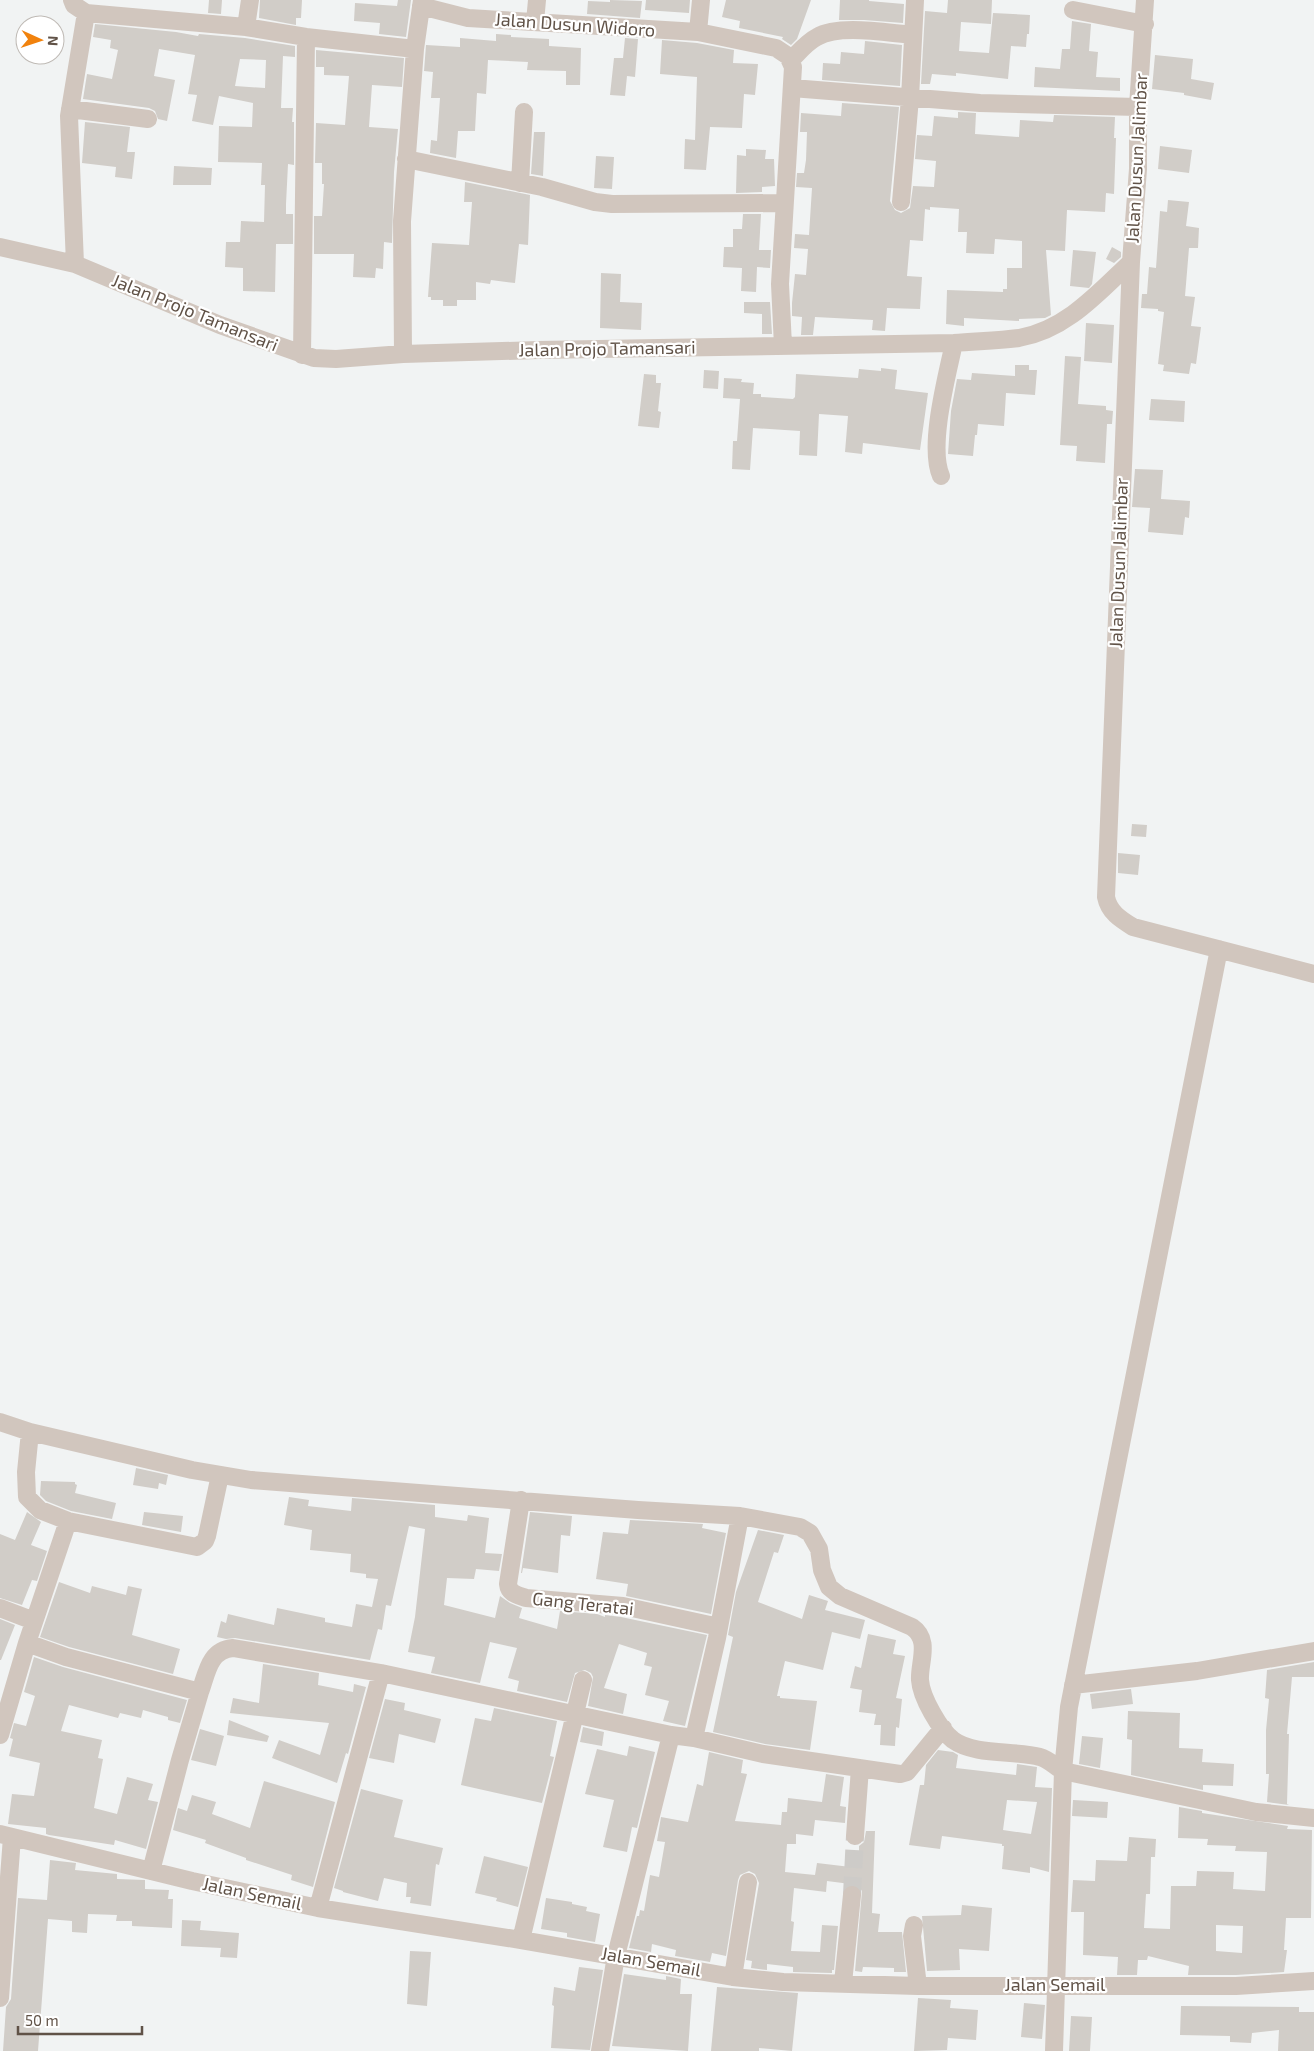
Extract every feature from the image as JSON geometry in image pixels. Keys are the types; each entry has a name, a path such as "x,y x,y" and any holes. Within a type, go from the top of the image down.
{"street":[{"path":"72,0 74,5 86,13 246,27 306,37 415,49"},
{"path":"246,27 250,0"},
{"path":"535,22 537,0"},
{"path":"698,32 701,0"},
{"path":"901,202 910,98 914,0"},
{"name":"Jalan Dusun Jalimbar","path":"1145,0 1145,24 1138,108 1138,170 1131,262 1106,897 1108,906 1116,916 1133,927 1314,974"},
{"path":"403,354 402,221 415,49 421,3"},
{"name":"Jalan Dusun Widoro","path":"421,3 468,18 698,32 776,48 784,52 790,60"},
{"path":"1073,10 1145,24"},
{"path":"75,264 69,116 86,13"},
{"path":"783,346 780,284 793,67 790,60 815,38 833,32 856,31 913,35"},
{"path":"302,355 306,37"},
{"path":"792,88 980,103 1138,108"},
{"path":"70,109 148,119"},
{"path":"520,183 524,112"},
{"path":"406,159 612,204 784,203"},
{"name":"Jalan Projo Tamansari","path":"0,247 75,264 220,325 302,355 336,359 403,354 954,343 1018,338 1052,327 1073,315 1131,262"},
{"path":"941,476 937,468 938,429 954,343"},
{"path":"1054,2051 1063,1771 1069,1706 1219,949"},
{"path":"0,1422 30,1432 220,1475 251,1480 638,1510 740,1516 800,1528 810,1534 819,1549 822,1570 829,1587 840,1596 919,1631 923,1640 920,1680 922,1692 943,1728 953,1740 975,1748 1041,1757 1063,1771 1256,1812 1314,1818"},
{"path":"30,1432 26,1472 27,1497 40,1510 68,1521 196,1547 207,1536 220,1475"},
{"name":"Gang Teratai","path":"521,1500 508,1584 508,1590 513,1594 526,1598 622,1606 719,1627"},
{"path":"694,1738 719,1627 740,1516"},
{"path":"0,1735 27,1643 68,1521"},
{"path":"0,1608 34,1621"},
{"path":"27,1643 66,1658 200,1692"},
{"path":"152,1871 180,1760 200,1692 213,1658 225,1648 382,1674 763,1754 900,1774 907,1772 943,1728"},
{"path":"1074,1684 1197,1671 1314,1651"},
{"path":"318,1908 382,1674"},
{"path":"521,1940 583,1680"},
{"path":"600,2051 616,1956 671,1735"},
{"path":"855,1836 860,1768"},
{"path":"0,1998 6,1835"},
{"name":"Jalan Semail","path":"6,1835 152,1871 318,1908 521,1940 733,1977 783,1982 918,1986 1236,1986 1314,1981"},
{"path":"733,1977 748,1882"},
{"path":"843,1983 852,1895"},
{"path":"914,1925 912,1936 918,1986"}],"building":[{"path":"209,0 222,0 221,14 208,13"},
{"path":"260,0 302,0 301,18 296,18 296,25 259,18"},
{"path":"398,0 411,0 406,37 379,34 380,23 354,21 355,3 397,6"},
{"path":"610,0 642,1 640,18 587,14 588,1 610,2"},
{"path":"646,0 690,0 689,13 645,10"},
{"path":"726,0 811,0 797,39 791,45 782,39 783,37 739,28 740,21 722,17"},
{"path":"840,0 869,0 904,4 903,23 839,20"},
{"path":"948,0 992,0 991,24 961,22 959,51 989,53 993,13 1030,15 1026,47 1011,46 1008,79 956,73 956,76 932,74 930,84 921,84 925,11 947,13"},
{"path":"1072,21 1091,24 1089,51 1098,52 1096,77 1120,78 1120,91 1034,87 1035,67 1060,69 1062,49 1070,49"},
{"path":"95,24 198,36 199,34 245,38 295,46 295,57 283,56 281,108 293,108 294,165 288,164 286,214 293,214 293,244 276,244 275,292 243,291 243,268 225,267 226,242 240,242 241,221 264,222 265,185 261,185 262,163 218,162 219,126 252,127 253,103 219,96 213,125 192,121 197,95 188,94 195,55 159,49 154,76 175,80 167,121 158,119 155,111 149,108 83,99 87,74 112,79 118,50 110,48 111,40 93,37","holes":["240,59 266,60 265,88 235,86"]},
{"path":"496,34 511,35 511,37 549,39 549,46 581,48 580,85 566,85 566,71 527,70 528,62 488,60 486,94 477,93 475,131 458,131 456,158 430,153 431,140 437,141 440,98 431,98 433,72 424,71 426,45 460,47 460,38 496,41"},
{"path":"625,38 638,39 635,77 627,76 625,96 610,95 614,58 623,58"},
{"path":"662,40 697,43 734,50 733,63 758,64 755,95 744,94 742,128 710,127 706,170 684,169 685,139 695,140 697,77 660,74"},
{"path":"865,41 902,45 900,86 822,80 823,63 840,64 841,52 864,54"},
{"path":"316,50 404,58 402,87 372,85 369,127 398,129 394,172 392,243 384,242 383,269 376,268 375,278 353,277 354,254 314,254 314,216 322,216 324,184 322,184 322,163 315,163 316,123 345,125 349,76 324,75 324,67 316,67"},
{"path":"1155,55 1193,59 1191,79 1214,83 1211,100 1184,95 1184,93 1152,89"},
{"path":"842,103 899,107 890,201 895,210 901,213 910,208 913,186 934,187 936,161 915,159 917,135 932,136 934,116 958,118 958,112 976,113 975,134 1019,137 1020,120 1053,122 1054,115 1115,117 1114,194 1106,193 1105,212 1067,210 1065,251 1046,250 1051,315 1045,318 1019,319 1019,321 964,318 964,326 946,324 947,290 1003,292 1003,289 1007,289 1007,268 1022,268 1022,241 995,239 994,254 966,253 967,232 958,232 959,209 930,207 930,210 925,209 923,241 910,240 907,276 922,277 920,309 887,308 885,331 872,330 873,320 815,317 813,335 801,335 802,317 792,316 792,303 795,274 806,275 808,249 794,248 795,234 809,235 812,188 796,187 797,173 804,173 806,160 807,132 800,132 801,113 841,116"},
{"path":"85,122 130,127 127,152 135,152 132,179 115,177 116,167 82,163"},
{"path":"534,132 545,132 543,176 531,174"},
{"path":"1160,146 1192,150 1189,173 1158,169"},
{"path":"746,149 766,150 765,159 774,159 775,186 762,187 762,192 736,193 737,155 746,156"},
{"path":"596,156 614,157 612,189 594,188"},
{"path":"174,166 212,168 211,185 173,185"},
{"path":"465,182 530,195 528,245 519,244 515,283 491,280 490,284 476,282 476,300 457,300 457,306 443,306 443,300 431,300 431,297 428,297 432,243 469,245 472,202 464,202"},
{"path":"1168,200 1189,202 1186,226 1199,228 1198,248 1189,248 1185,296 1195,297 1191,326 1201,327 1196,364 1191,363 1189,374 1163,371 1164,365 1158,364 1164,312 1158,311 1158,309 1141,308 1142,294 1147,294 1149,267 1156,268 1160,211 1167,212"},
{"path":"743,214 761,214 759,250 771,250 770,268 757,267 756,292 741,291 742,268 723,267 724,247 733,247 733,229 742,229"},
{"path":"1112,247 1121,252 1121,257 1114,263 1106,259"},
{"path":"1073,250 1096,252 1092,284 1089,288 1070,286"},
{"path":"601,273 621,274 620,302 642,303 641,330 600,328"},
{"path":"744,302 770,302 772,334 762,334 762,314 744,313"},
{"path":"1086,323 1114,325 1112,363 1084,361"},
{"path":"1065,356 1081,357 1078,404 1106,406 1106,410 1113,411 1112,424 1107,424 1105,463 1076,461 1077,446 1060,445"},
{"path":"1015,365 1029,365 1029,370 1037,370 1035,395 1006,393 1004,426 978,424 973,456 948,454 951,411 957,379 971,380 972,373 1015,376"},
{"path":"881,368 897,370 895,389 928,393 920,450 863,443 862,454 845,452 848,416 819,414 817,456 799,455 800,431 753,428 750,470 732,469 733,441 737,441 740,399 723,398 724,378 742,379 741,382 754,383 753,394 761,394 761,397 793,399 795,397 796,374 858,378 859,369 881,371"},
{"path":"704,370 719,371 718,389 703,388"},
{"path":"644,374 656,375 656,383 661,383 658,411 661,412 659,428 638,426"},
{"path":"1151,399 1185,401 1184,422 1149,420"},
{"path":"1135,469 1163,470 1161,499 1190,501 1189,518 1185,517 1183,535 1148,532 1150,508 1132,507"},
{"path":"1132,824 1147,825 1146,837 1131,836"},
{"path":"1118,853 1140,855 1138,875 1118,873"},
{"path":"136,1468 168,1475 166,1485 159,1483 158,1489 133,1485"},
{"path":"41,1481 75,1482 77,1485 75,1493 116,1503 112,1519 71,1511 46,1501 40,1495"},
{"path":"289,1497 309,1500 308,1506 351,1511 352,1498 435,1505 435,1517 467,1521 468,1515 489,1518 485,1553 502,1554 499,1571 476,1569 474,1579 447,1578 444,1605 495,1618 500,1596 522,1608 519,1618 557,1629 560,1611 597,1614 605,1617 605,1615 621,1617 707,1635 685,1726 663,1721 669,1701 645,1695 652,1667 644,1665 647,1653 619,1644 604,1688 627,1694 623,1714 588,1706 593,1677 591,1673 585,1670 575,1673 567,1702 517,1691 519,1681 508,1678 517,1648 490,1642 480,1683 431,1673 435,1657 408,1652 415,1617 425,1529 409,1526 391,1606 386,1605 382,1630 378,1629 370,1660 235,1638 217,1637 221,1621 226,1623 228,1614 274,1625 277,1608 325,1618 325,1622 352,1627 356,1604 372,1607 378,1579 366,1578 366,1574 350,1572 351,1554 310,1550 312,1530 284,1525"},
{"path":"27,1512 41,1522 31,1545 47,1551 37,1581 32,1580 22,1605 0,1598 0,1534 15,1540"},
{"path":"144,1512 183,1516 181,1532 142,1525"},
{"path":"530,1512 572,1516 570,1536 561,1535 558,1573 523,1568 521,1573"},
{"path":"630,1520 703,1524 702,1528 726,1533 711,1614 626,1596 628,1584 596,1579 603,1532 628,1534"},
{"path":"758,1530 784,1535 778,1553 774,1552 758,1602 802,1619 809,1595 828,1601 825,1610 865,1620 860,1639 832,1632 823,1670 785,1661 777,1696 780,1696 780,1698 817,1701 810,1750 765,1744 713,1732 733,1637 728,1635 736,1592"},
{"path":"59,1582 90,1593 92,1586 126,1595 128,1586 142,1589 132,1635 180,1649 173,1674 69,1647 40,1637"},
{"path":"0,1619 15,1625 1,1660 0,1660"},
{"path":"868,1634 896,1640 893,1654 905,1656 896,1698 902,1699 899,1728 896,1727 895,1746 880,1745 881,1725 874,1725 876,1714 859,1712 862,1690 850,1688 855,1666 861,1668"},
{"path":"34,1657 63,1667 187,1700 180,1723 168,1720 168,1717 143,1710 141,1718 120,1713 118,1718 69,1705 61,1731 102,1740 98,1758 103,1759 94,1808 117,1814 127,1777 153,1784 148,1800 158,1802 146,1849 115,1840 114,1845 49,1835 46,1834 46,1828 8,1824 12,1794 34,1796 40,1763 9,1756 13,1739 10,1738 14,1723 26,1726 35,1696 24,1692"},
{"path":"1314,1662 1314,1677 1292,1677 1287,1734 1289,1734 1287,1804 1289,1805 1267,1802 1269,1774 1266,1774 1266,1730 1269,1699 1265,1698 1267,1670"},
{"path":"263,1664 319,1673 318,1685 353,1692 354,1684 366,1687 348,1754 346,1753 337,1783 272,1758 279,1740 320,1755 329,1723 230,1713 233,1698 259,1703"},
{"path":"1131,1689 1133,1704 1092,1709 1090,1694"},
{"path":"385,1699 405,1703 404,1710 441,1719 435,1743 399,1734 394,1763 369,1758"},
{"path":"494,1708 557,1721 550,1756 554,1757 542,1803 461,1785 475,1718 491,1721"},
{"path":"1128,1711 1180,1713 1179,1748 1203,1749 1202,1762 1234,1764 1233,1786 1203,1785 1203,1790 1131,1775 1132,1740 1127,1739"},
{"path":"229,1720 269,1736 267,1742 227,1735"},
{"path":"583,1727 604,1732 602,1746 580,1742"},
{"path":"200,1729 224,1736 216,1766 191,1760"},
{"path":"1082,1736 1103,1738 1100,1768 1079,1764"},
{"path":"629,1746 655,1752 637,1828 632,1827 627,1852 603,1847 614,1800 585,1794 597,1749 627,1756"},
{"path":"938,1750 953,1752 958,1755 956,1768 1016,1775 1017,1764 1037,1767 1035,1787 1052,1788 1049,1872 1030,1867 1030,1873 1002,1869 1004,1846 1002,1844 942,1836 940,1849 909,1845 920,1785 924,1785 926,1765","holes":["1007,1800 1037,1802 1031,1834 1003,1830"]},
{"path":"709,1752 743,1760 741,1773 747,1774 735,1821 781,1825 782,1812 787,1812 788,1798 822,1802 826,1774 844,1777 840,1806 846,1807 845,1823 815,1820 813,1836 796,1834 796,1844 787,1844 785,1872 815,1875 817,1863 859,1868 859,1846 864,1842 866,1831 875,1831 872,1913 880,1914 878,1932 902,1932 906,1972 894,1972 894,1968 863,1967 862,1972 855,1971 862,1891 858,1885 827,1881 826,1892 794,1888 791,1921 794,1922 791,1951 820,1952 822,1925 838,1926 834,1970 832,1970 832,1973 793,1972 793,1967 767,1964 767,1970 751,1968 752,1961 746,1960 759,1883 755,1874 749,1871 740,1875 738,1880 726,1956 712,1953 710,1962 675,1956 676,1950 652,1944 651,1952 629,1948 637,1916 639,1916 640,1910 644,1911 650,1875 659,1877 665,1842 657,1841 661,1817 688,1822 697,1784 703,1786"},
{"path":"264,1781 335,1802 313,1887 291,1880 292,1875 246,1860 246,1858 205,1843 206,1840 173,1830 178,1808 187,1811 192,1795 216,1802 212,1814 250,1828"},
{"path":"361,1789 403,1800 394,1837 443,1848 439,1865 436,1864 431,1906 410,1903 411,1897 406,1897 407,1883 384,1878 378,1901 334,1888"},
{"path":"1073,1800 1108,1802 1107,1818 1072,1816"},
{"path":"1179,1807 1202,1811 1202,1813 1288,1826 1287,1829 1312,1830 1311,1918 1286,1918 1284,1950 1287,1950 1284,1972 1188,1975 1189,1966 1148,1956 1147,1960 1138,1960 1137,1975 1117,1975 1118,1957 1083,1955 1084,1912 1071,1912 1073,1880 1095,1881 1096,1860 1127,1861 1129,1837 1156,1839 1155,1857 1151,1857 1150,1894 1146,1894 1144,1928 1170,1929 1171,1886 1196,1886 1197,1871 1234,1872 1233,1889 1265,1891 1267,1852 1235,1851 1236,1846 1207,1845 1208,1839 1178,1838","holes":["1216,1925 1243,1926 1242,1953 1216,1951"]},
{"path":"484,1856 528,1867 518,1907 496,1901 497,1898 475,1893"},
{"path":"50,1860 76,1863 75,1870 117,1874 117,1879 145,1880 145,1889 169,1890 168,1899 173,1899 172,1928 132,1926 132,1921 116,1921 117,1915 88,1914 87,1933 72,1932 72,1921 48,1919 38,2051 3,2051 6,2007 11,1999 18,1898 47,1900"},
{"path":"546,1898 572,1902 572,1904 587,1907 586,1911 600,1914 595,1942 567,1937 567,1933 541,1929"},
{"path":"962,1905 992,1908 989,1951 959,1949 960,1970 927,1971 922,1916 961,1915"},
{"path":"182,1920 201,1921 200,1930 239,1933 237,1958 220,1957 221,1948 181,1946"},
{"path":"410,1951 431,1952 427,2006 407,2004"},
{"path":"579,1967 603,1970 590,2050 551,2048 554,1987 575,1991"},
{"path":"624,1974 666,1980 666,1976 681,1979 680,1994 692,1994 688,2051 612,2046"},
{"path":"717,1987 798,1993 792,2051 759,2048 759,2051 711,2051"},
{"path":"918,1998 951,2000 950,2008 978,2010 976,2040 948,2038 947,2050 914,2051"},
{"path":"1024,2003 1045,2005 1042,2039 1021,2037"},
{"path":"1181,2006 1299,2007 1299,2012 1314,2012 1314,2051 1278,2051 1279,2030 1252,2033 1251,2043 1230,2042 1230,2036 1180,2035"},
{"path":"1071,2016 1092,2017 1090,2051 1069,2051"}],"tunnel":[{"path":"852,1895 855,1836"}]}
